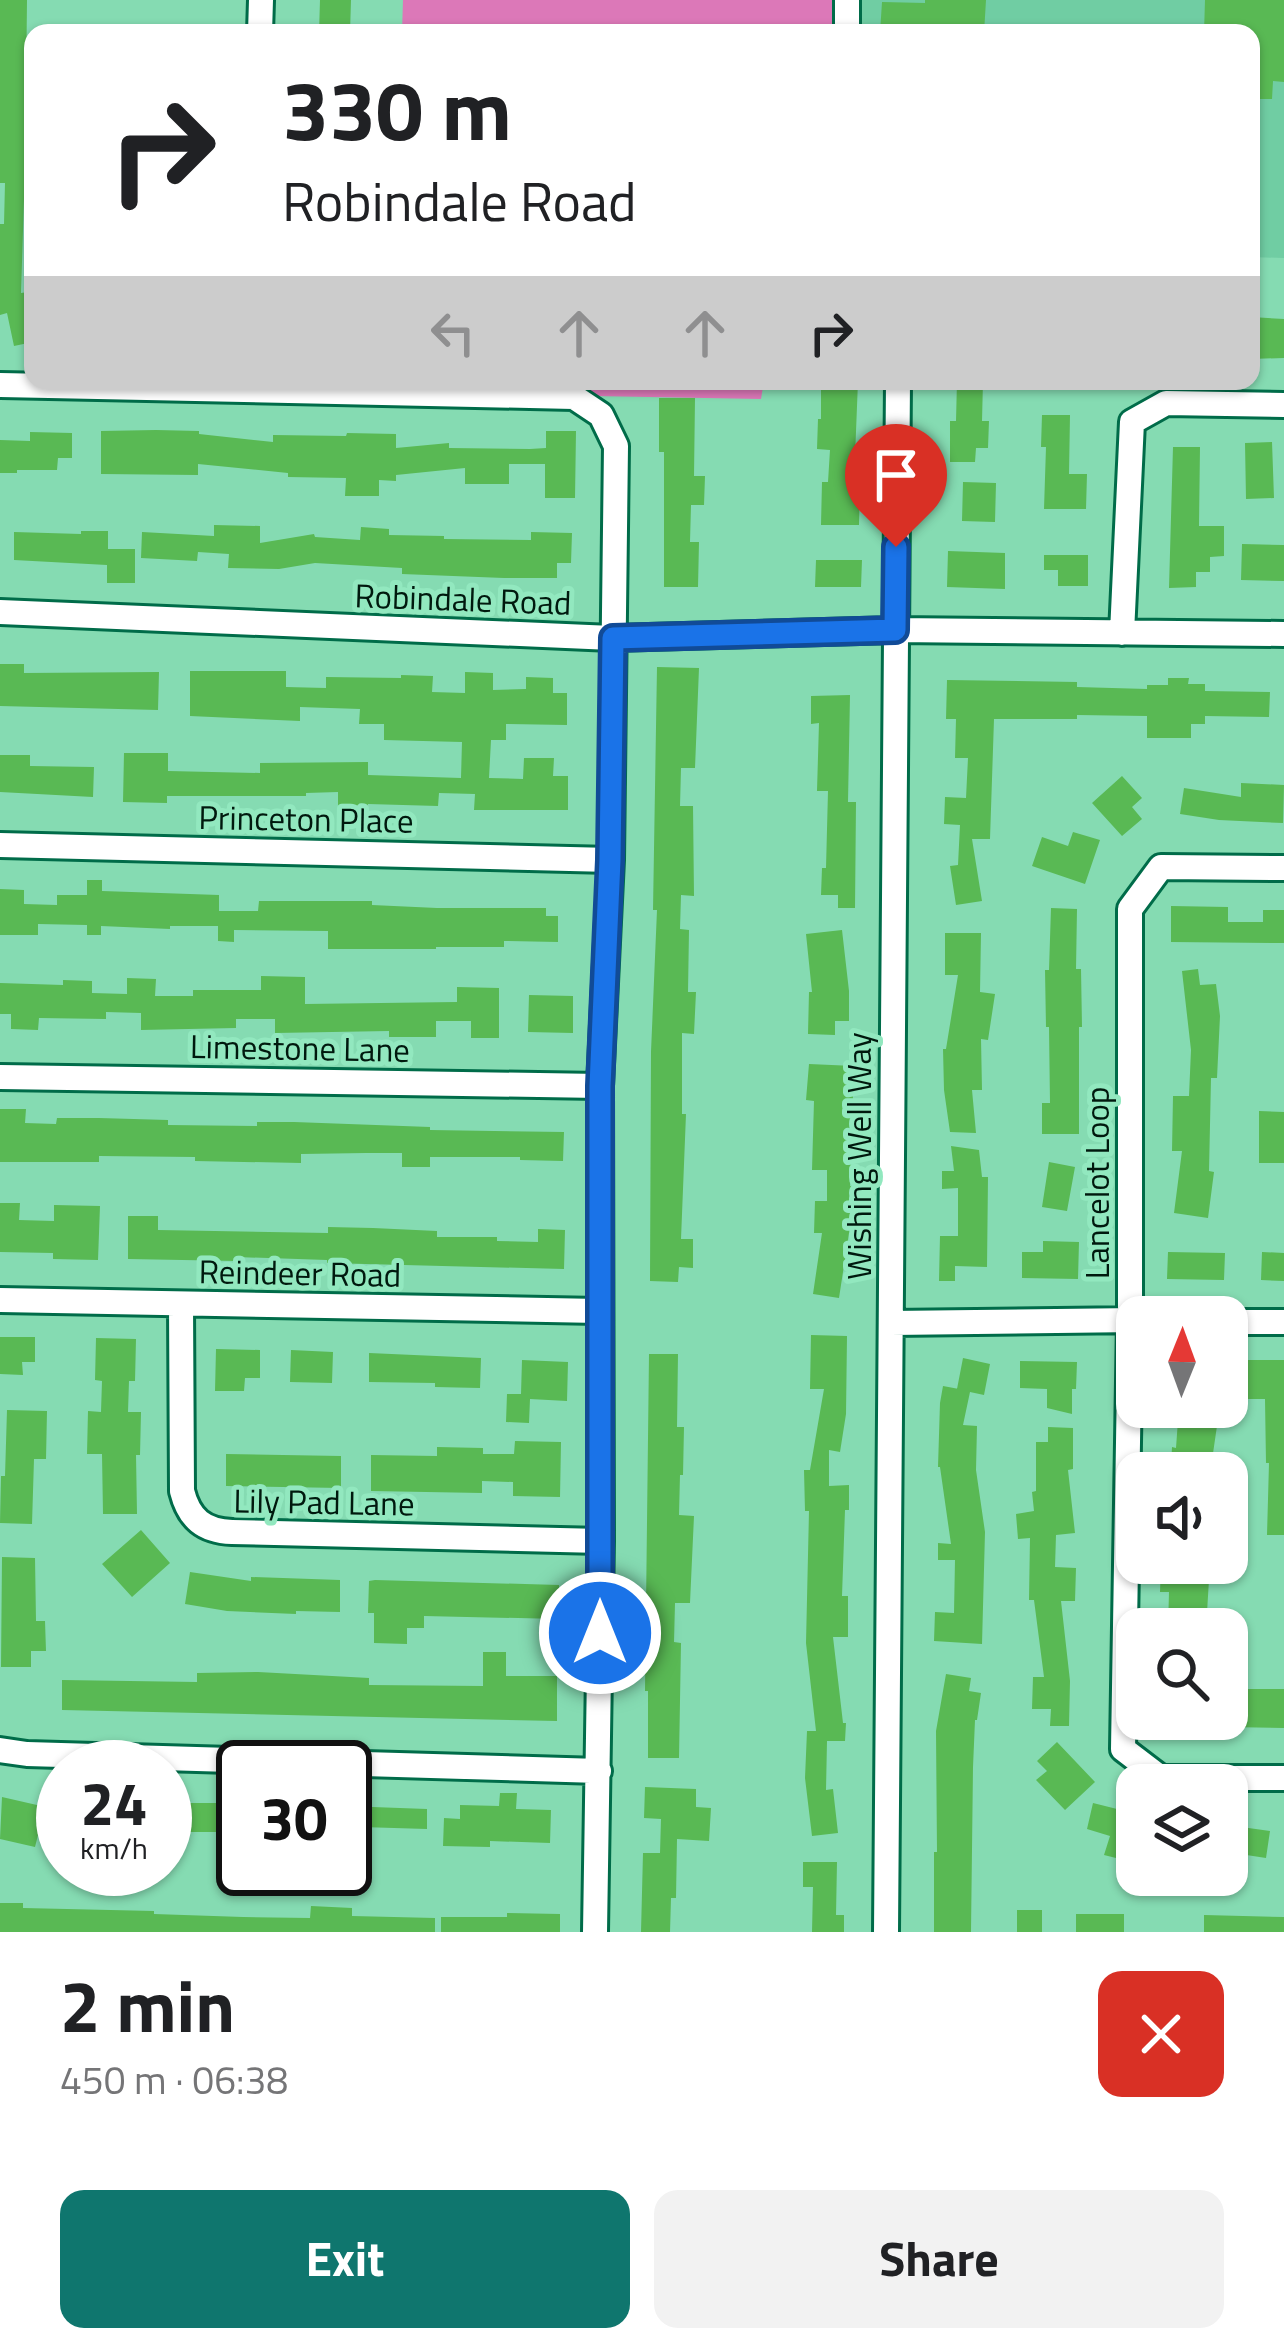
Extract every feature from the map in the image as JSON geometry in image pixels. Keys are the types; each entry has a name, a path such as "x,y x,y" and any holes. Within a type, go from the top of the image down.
{"street":[{"path":"384,390 574,397 601,415 616,446 610,860 600,1086 596,1932"},
{"name":"Wishing Well Way","path":"886,1932 898,390"},
{"path":"1122,633 1132,422 1166,403 1284,405"},
{"name":"Robindale Road","path":"0,612 613,638 895,630 1284,634"},
{"name":"Princeton Place","path":"0,844 610,860"},
{"name":"Lancelot Loop","path":"1134,1296 1130,910 1161,867 1284,868"},
{"name":"Limestone Lane","path":"0,1077 600,1086"},
{"name":"Reindeer Road","path":"0,1300 599,1311"},
{"name":"Lily Pad Lane","path":"181,1304 182,1491 187,1508 206,1528 216,1532 601,1541"},
{"path":"891,1323 1116,1320"},
{"path":"1248,1322 1284,1322"},
{"name":"Lancelot Loop","path":"1131,1428 1123,1749 1161,1778 1284,1778"},
{"path":"0,1750 599,1771"}],"shaded area":[{"path":"403,0 837,0 836,24 402,24"},
{"path":"847,0 1284,0 1284,258 1260,257 1260,24 847,24"},
{"path":"582,390 762,390 761,399 593,396"}],"building":[{"path":"0,0 27,0 24,344 14,346 7,313 0,315 5,183 0,183"},
{"path":"320,0 351,0 350,24 319,24"},
{"path":"986,0 985,24 881,24 882,2"},
{"path":"1205,0 1284,0 1284,82 1273,81 1272,99 1260,99 1260,24 1204,24"},
{"path":"1260,318 1284,319 1284,358 1260,359"},
{"path":"821,390 858,390 854,482 860,482 859,525 821,525 822,482 828,482 830,450 817,449"},
{"path":"957,390 983,390 988,448 976,448 975,462 950,462 950,421 956,421"},
{"path":"659,398 695,398 694,476 705,476 704,505 691,505 690,542 699,542 698,587 664,587"},
{"path":"1042,415 1070,415 1069,474 1087,474 1086,509 1044,509"},
{"path":"156,430 273,442 273,435 396,434 396,448 449,443 449,448 530,449 546,448 546,431 576,431 575,498 545,498 545,464 509,464 509,484 465,484 465,468 396,475 396,481 379,480 379,496 345,496 346,478 288,477 288,473 198,464 198,475 101,474 101,431"},
{"path":"30,432 72,433 72,458 58,458 57,470 0,473 0,440 30,441"},
{"path":"1272,442 1274,498 1246,499 1245,443"},
{"path":"1173,447 1200,447 1199,526 1224,526 1224,556 1210,557 1210,572 1196,572 1196,587 1169,588"},
{"path":"963,482 996,483 995,522 962,521"},
{"path":"214,525 260,526 260,543 314,534 360,540 361,527 389,529 389,535 444,539 531,540 531,532 572,533 571,563 557,563 557,578 504,578 402,574 402,568 315,563 279,569 228,568 229,554 198,552 197,561 141,558 142,532 214,536"},
{"path":"108,531 108,549 135,549 135,583 107,583 107,565 14,560 14,532"},
{"path":"1242,544 1284,545 1284,581 1241,580"},
{"path":"948,551 1005,553 1005,589 947,587"},
{"path":"1044,555 1088,555 1088,586 1058,586 1058,570 1044,570"},
{"path":"816,560 862,560 861,587 815,587"},
{"path":"0,664 24,664 24,673 159,672 158,710 0,706"},
{"path":"657,667 699,668 695,768 681,768 680,806 693,806 694,896 681,895 680,929 689,930 688,992 696,992 694,1034 682,1033 682,1114 686,1114 681,1239 693,1239 693,1268 679,1267 678,1282 650,1281"},
{"path":"190,671 286,671 286,687 326,688 326,677 433,676 432,692 465,693 465,672 493,673 493,690 526,689 526,677 553,678 553,693 567,693 567,725 506,724 506,740 491,740 489,778 523,779 524,758 554,758 553,776 568,776 568,810 474,810 475,794 439,793 438,806 368,804 368,808 338,807 338,792 167,796 167,803 123,802 124,753 168,753 168,771 260,773 260,763 368,762 368,775 461,778 462,742 384,740 384,724 359,724 360,709 300,707 300,721 190,716"},
{"path":"1168,678 1189,678 1188,684 1205,684 1205,691 1270,692 1269,717 1205,716 1205,724 1191,724 1191,738 1147,738 1147,716 994,719 990,839 972,839 982,901 956,905 950,866 958,865 960,825 944,824 945,797 966,798 968,758 955,758 956,719 946,719 947,680 1077,682 1077,687 1147,689 1147,685 1168,685"},
{"path":"850,695 848,802 856,802 855,908 838,908 838,895 821,895 828,791 817,791 819,723 811,724 811,696"},
{"path":"0,755 30,755 30,766 94,767 93,797 0,792"},
{"path":"1122,776 1142,798 1132,807 1142,819 1122,836 1092,803"},
{"path":"1241,783 1284,785 1283,823 1180,814 1184,788 1241,797"},
{"path":"1073,832 1100,840 1085,884 1032,866 1042,837 1068,846"},
{"path":"87,880 102,880 102,891 219,895 219,911 258,911 259,901 546,908 546,916 558,916 558,942 328,949 328,931 234,930 234,942 218,941 218,926 101,926 101,935 87,935 87,925 38,924 38,935 0,935 0,889 24,890 24,904 57,905 57,895 87,895"},
{"path":"1171,906 1228,907 1228,922 1263,922 1263,910 1284,910 1284,943 1171,942"},
{"path":"1051,908 1077,909 1082,1027 1079,1134 1042,1134 1042,1103 1050,1103 1045,970 1049,970"},
{"path":"842,930 849,1021 835,1021 835,1035 808,1034 812,992 806,934"},
{"path":"945,933 981,933 980,992 995,994 988,1040 981,1039 982,1090 972,1090 976,1133 950,1132 943,1049 958,975 945,975"},
{"path":"1198,969 1200,985 1216,984 1220,1016 1217,1078 1211,1078 1209,1171 1214,1172 1208,1218 1174,1213 1182,1151 1172,1151 1173,1096 1189,1096 1191,1050 1182,971"},
{"path":"261,976 305,977 305,1004 457,1002 457,987 499,988 499,1038 471,1038 471,1021 436,1021 436,1037 389,1037 389,1031 275,1033 275,1019 236,1019 236,1028 141,1030 141,1013 106,1012 106,1019 39,1018 38,1030 11,1029 11,1014 0,1014 0,983 92,981 92,993 127,994 127,978 156,979 155,996 193,996 193,990 261,990"},
{"path":"529,995 573,996 573,1033 528,1032"},
{"path":"809,1064 854,1066 852,1233 839,1298 813,1294 822,1233 814,1233 815,1201 827,1201 827,1170 812,1170 814,1101 806,1100"},
{"path":"0,1109 26,1109 25,1123 99,1118 168,1120 168,1125 294,1122 564,1132 563,1161 430,1157 430,1167 402,1167 402,1153 366,1153 301,1154 301,1163 99,1156 99,1162 0,1162"},
{"path":"1259,1111 1284,1112 1284,1163 1259,1163"},
{"path":"951,1146 979,1150 982,1177 988,1177 987,1267 955,1266 955,1281 939,1281 940,1236 958,1236 958,1188 942,1189 942,1171 954,1171"},
{"path":"1049,1162 1075,1167 1067,1211 1042,1207"},
{"path":"0,1203 20,1203 19,1220 54,1221 54,1205 100,1206 98,1260 0,1252"},
{"path":"128,1216 158,1216 158,1230 328,1233 328,1227 373,1228 437,1231 437,1237 497,1237 497,1241 538,1242 538,1229 565,1230 564,1269 237,1257 237,1261 128,1259"},
{"path":"1043,1241 1079,1242 1078,1279 1022,1278 1022,1252 1043,1252"},
{"path":"1168,1252 1225,1253 1224,1280 1167,1279"},
{"path":"1262,1252 1284,1253 1284,1281 1261,1280"},
{"path":"811,1335 847,1336 846,1414 840,1452 829,1450 829,1486 849,1485 842,1596 848,1596 848,1637 833,1637 845,1741 827,1741 826,1790 833,1789 838,1833 812,1836 805,1778 807,1731 816,1731 806,1643 809,1511 805,1511 804,1470 810,1470 824,1389 810,1389"},
{"path":"0,1337 35,1337 35,1362 22,1362 23,1375 0,1374"},
{"path":"96,1338 136,1339 128,1412 141,1412 137,1514 103,1514 102,1454 87,1454 88,1411 101,1412 102,1381 95,1380"},
{"path":"216,1349 260,1350 260,1378 245,1378 244,1391 215,1391"},
{"path":"291,1350 333,1352 332,1383 290,1382"},
{"path":"369,1353 481,1358 480,1388 369,1382"},
{"path":"649,1354 678,1354 677,1427 684,1427 679,1515 694,1516 690,1603 675,1603 674,1642 681,1643 679,1758 648,1758"},
{"path":"963,1358 990,1364 984,1395 970,1392 963,1425 977,1426 976,1470 985,1532 982,1644 934,1641 935,1612 954,1613 955,1560 938,1560 938,1543 951,1544 938,1467 943,1386 957,1389"},
{"path":"522,1360 568,1362 567,1401 530,1399 529,1423 506,1422 507,1394 521,1394"},
{"path":"1248,1360 1284,1360 1284,1535 1267,1535 1265,1399 1248,1399"},
{"path":"1020,1361 1077,1362 1072,1414 1047,1408 1047,1389 1020,1388"},
{"path":"7,1410 47,1411 46,1459 34,1459 32,1524 0,1523"},
{"path":"1048,1427 1073,1428 1073,1469 1068,1470 1075,1533 1056,1535 1055,1567 1076,1568 1075,1601 1061,1601 1070,1681 1069,1726 1050,1726 1051,1709 1032,1709 1033,1677 1044,1677 1034,1600 1029,1600 1030,1538 1018,1539 1016,1514 1034,1511 1036,1442 1048,1442"},
{"path":"1177,1428 1217,1428 1213,1452 1172,1452"},
{"path":"515,1441 561,1442 560,1497 513,1496 513,1482 482,1481 482,1493 371,1491 371,1455 437,1456 437,1447 514,1454"},
{"path":"226,1454 341,1456 341,1488 226,1486"},
{"path":"141,1530 170,1563 132,1597 102,1564"},
{"path":"2,1557 35,1558 36,1621 45,1621 46,1651 31,1651 31,1667 1,1667"},
{"path":"190,1572 251,1581 251,1577 340,1580 340,1612 227,1611 185,1604"},
{"path":"369,1581 559,1585 559,1619 424,1616 424,1628 407,1628 407,1644 374,1643 374,1613 368,1613"},
{"path":"1160,1584 1209,1584 1207,1608 1169,1608 1169,1592 1160,1592"},
{"path":"483,1652 506,1652 506,1676 557,1676 557,1721 62,1710 62,1680 197,1682 197,1673 258,1672 369,1678 369,1685 483,1686"},
{"path":"946,1674 971,1678 969,1691 981,1693 973,1767 971,1932 934,1932 936,1731"},
{"path":"1248,1689 1284,1689 1284,1728 1248,1727"},
{"path":"1057,1742 1095,1782 1065,1810 1036,1780 1047,1771 1037,1761"},
{"path":"645,1787 696,1789 696,1807 711,1808 709,1841 677,1839 670,1932 641,1932 643,1853 660,1853 661,1819 644,1818"},
{"path":"500,1793 517,1793 516,1809 551,1810 550,1843 490,1841 490,1847 443,1846 444,1818 460,1819 460,1805 499,1806"},
{"path":"2,1797 36,1805 35,1847 0,1839"},
{"path":"192,1803 216,1803 216,1832 192,1832"},
{"path":"1093,1803 1116,1809 1116,1858 1104,1855 1110,1836 1087,1829"},
{"path":"372,1807 427,1809 427,1829 372,1827"},
{"path":"1248,1828 1270,1831 1266,1858 1248,1855"},
{"path":"803,1862 837,1862 836,1915 844,1915 844,1932 812,1932 813,1887 803,1887"},
{"path":"0,1903 23,1903 23,1908 310,1918 311,1906 352,1908 352,1916 435,1918 435,1932 0,1932"},
{"path":"1017,1910 1042,1910 1042,1932 1017,1932"},
{"path":"507,1913 560,1914 560,1932 441,1932 441,1917 507,1917"},
{"path":"1076,1914 1124,1914 1124,1932 1076,1932"},
{"path":"1204,1915 1284,1917 1284,1932 1204,1932"}],"route":[{"path":"600,1633 600,1086 613,638 895,630 896,547"}]}
